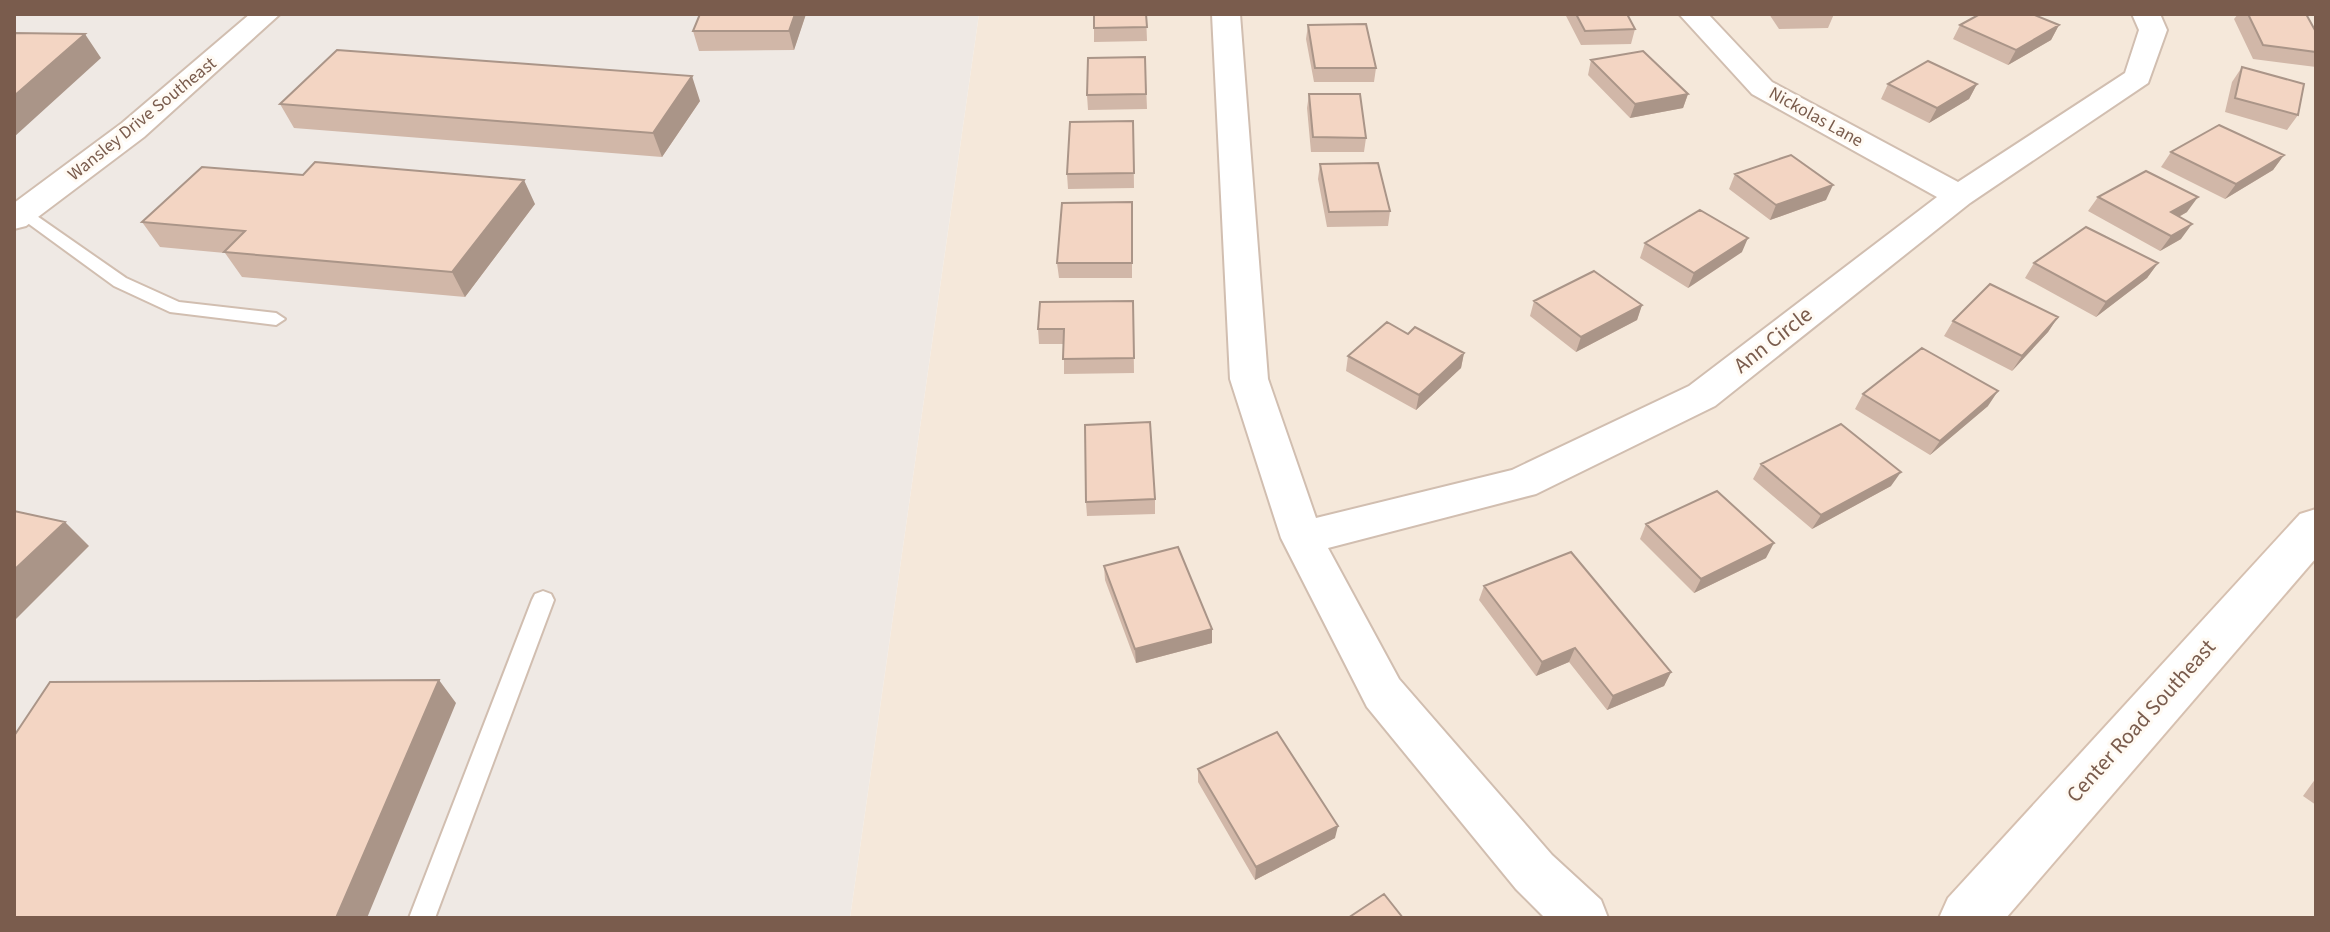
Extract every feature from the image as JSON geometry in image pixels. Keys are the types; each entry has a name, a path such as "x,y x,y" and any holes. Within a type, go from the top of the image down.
{"street":[{"name":"Wansley Drive Southeast","path":"19,216 133,130 266,14"},
{"path":"1226,14 1249,379 1302,538 1383,693 1534,872 1582,918"},
{"name":"Nickolas Lane","path":"1693,14 1762,88 1959,196"},
{"name":"Ann Circle","path":"1302,538 1522,483 1702,396 1959,196 2138,77 2153,30 2146,14"},
{"name":"Center Road Southeast","path":"1968,918 2316,527"}],"lane":[{"path":"19,216 120,282 176,308 276,319"},
{"path":"422,918 543,600"}],"shaded area":[{"path":"14,14 979,14 850,918 14,918"},
{"path":"979,14 2316,14 2316,918 850,918"}],"building":[{"path":"700,14 795,14 789,31 693,31"},
{"path":"1094,14 1146,14 1147,27 1094,28"},
{"path":"1576,14 1627,14 1635,29 1585,31"},
{"path":"1980,14 2032,14 2059,25 2016,50 1960,25"},
{"path":"2248,14 2306,14 2316,32 2316,52 2263,45"},
{"path":"1366,24 1376,68 1315,68 1308,25"},
{"path":"14,33 85,34 14,96"},
{"path":"337,50 692,76 653,133 280,104"},
{"path":"1643,51 1688,94 1635,104 1591,60"},
{"path":"1145,57 1146,94 1087,95 1088,58"},
{"path":"1928,61 1977,84 1937,108 1888,84"},
{"path":"2242,67 2304,84 2298,115 2235,98"},
{"path":"1309,94 1360,94 1366,138 1313,137"},
{"path":"1133,121 1134,173 1067,174 1070,122"},
{"path":"2219,125 2284,155 2236,184 2171,152"},
{"path":"1791,155 1833,185 1776,205 1735,174"},
{"path":"315,162 524,180 452,272 224,252 245,231 142,222 202,167 303,175"},
{"path":"1378,163 1390,211 1329,212 1320,164"},
{"path":"2146,171 2198,197 2171,212 2192,224 2171,236 2098,197"},
{"path":"1132,202 1132,263 1057,263 1062,203"},
{"path":"1700,210 1748,238 1694,273 1645,243"},
{"path":"2086,227 2158,263 2106,302 2034,263"},
{"path":"1594,271 1642,305 1581,337 1534,301"},
{"path":"1990,284 2058,317 2022,356 1953,321"},
{"path":"1133,301 1134,358 1063,359 1064,329 1038,329 1040,302"},
{"path":"1387,322 1408,334 1415,327 1464,353 1419,395 1348,356"},
{"path":"1922,348 1998,391 1940,441 1863,394"},
{"path":"1150,422 1155,499 1086,502 1085,425"},
{"path":"1841,424 1901,472 1821,515 1761,464"},
{"path":"1717,491 1774,543 1701,579 1646,524"},
{"path":"14,511 65,522 14,570"},
{"path":"1178,547 1212,629 1135,649 1104,566"},
{"path":"1571,552 1671,672 1613,696 1575,648 1542,662 1484,586"},
{"path":"439,680 336,918 14,918 14,736 50,682"},
{"path":"1277,732 1338,826 1256,867 1198,769"},
{"path":"1384,894 1403,918 1348,918"}]}
